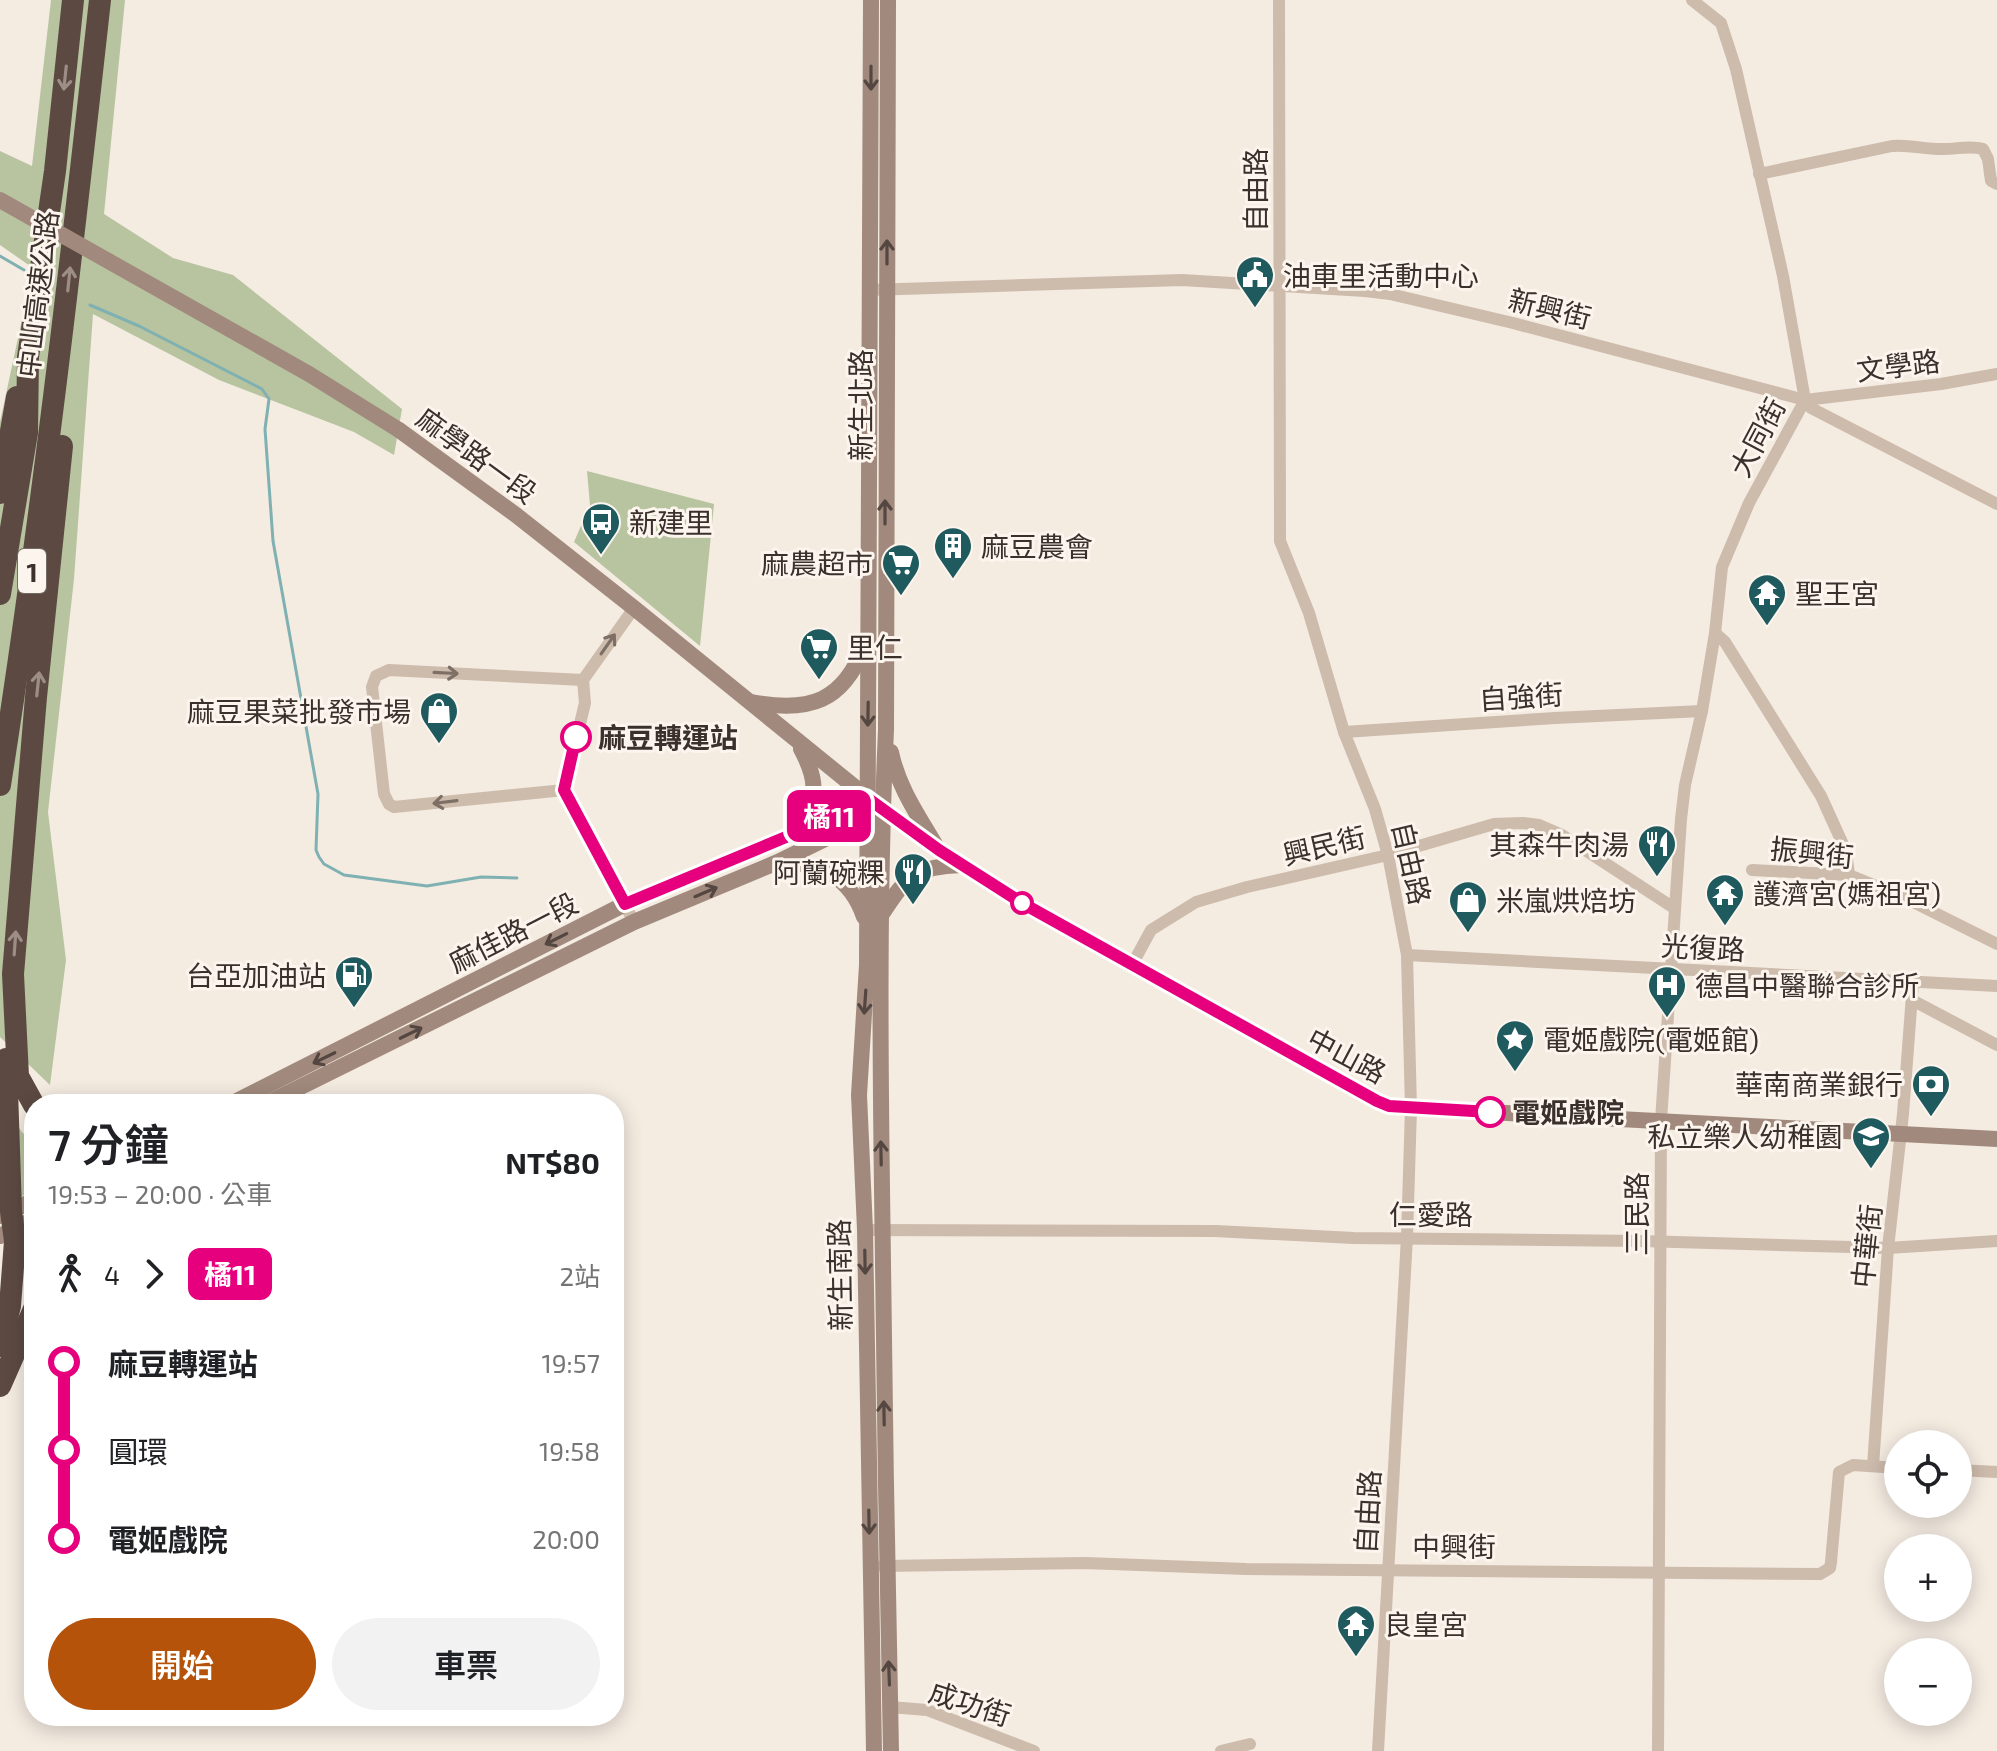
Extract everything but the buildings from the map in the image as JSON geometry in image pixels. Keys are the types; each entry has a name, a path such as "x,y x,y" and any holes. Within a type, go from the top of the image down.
{"highway":[{"name":"中山高速公路","path":"0,594 27,433 28,357 55,171 73,0"},
{"name":"中山高速公路","path":"0,785 61,357 100,0"},
{"path":"0,493 15,406 28,357"},
{"path":"0,1346 10,1306 14,1271 6,1223 7,1021 36,697 59,495 65,411 61,357"},
{"path":"13,974 18,1076 28,1094"},
{"path":"0,1386 24,1332"}],"main road":[{"name":"新生北路","path":"866,797 871,0"},
{"name":"新生北路","path":"883,810 886,730 888,0"},
{"name":"麻學路一段","path":"0,200 309,374 399,430 516,515 883,810"},
{"path":"750,701 777,707 805,705 828,698 843,686 858,665 869,636"},
{"path":"886,730 894,769 904,792 939,850"},
{"path":"786,837 803,819 815,791 810,766 796,741"},
{"name":"新生南路","path":"866,797 867,965 859,1095 865,1230 874,1751"},
{"name":"麻佳路一段","path":"251,1094 625,904 786,837 866,797"},
{"name":"新生南路","path":"883,810 882,1231 891,1751"},
{"name":"麻佳路一段","path":"286,1094 634,922 778,862 883,810"},
{"name":"中山路","path":"883,810 1022,903 1389,1106 1997,1139"},
{"path":"778,862 808,863 843,883 859,903 867,924"},
{"path":"881,915 913,874 929,868 963,865"},
{"path":"6,1223 24,1208"}],"street":[{"name":"自由路","path":"1279,0 1280,541 1309,613 1344,732 1375,809 1388,855 1407,955 1411,1108 1407,1237 1378,1751"},
{"name":"大同街","path":"1692,0 1721,23 1736,69 1783,276 1805,400 1749,503 1728,549 1719,582 1715,633"},
{"path":"1759,174 1892,146 1908,144 1942,150 1975,146 1983,149 1988,159 1991,181 1997,184"},
{"name":"新興街","path":"869,290 1182,280 1279,284 1390,294 1628,352 1805,400 1811,408 1997,504"},
{"name":"文學路","path":"1805,400 1997,374"},
{"path":"634,608 583,680 585,703 564,790 634,922"},
{"path":"1715,633 1725,642 1821,796 1846,851 1849,875"},
{"name":"三民路","path":"1658,1751 1661,1121 1685,785 1715,633"},
{"path":"564,790 394,807 384,794 372,687 376,676 389,670 583,680"},
{"name":"自強街","path":"1344,732 1702,711"},
{"name":"興民街","path":"1132,965 1151,930 1196,902 1247,887 1388,855 1494,824 1539,825 1572,841 1674,908"},
{"name":"振興街","path":"1752,870 1849,875 1901,896 1997,944"},
{"name":"光復路","path":"1407,955 1997,986"},
{"name":"中華街","path":"1873,1466 1888,1248 1913,982"},
{"path":"1912,1000 1997,1045"},
{"name":"仁愛路","path":"865,1230 1215,1231 1354,1238 1659,1241 1888,1248 1997,1241"},
{"name":"中興街","path":"870,1566 1085,1563 1246,1569 1825,1573 1831,1562 1839,1472 1847,1466 1884,1467"},
{"path":"1972,1471 1997,1472"},
{"name":"成功街","path":"890,1707 927,1710 1034,1751"},
{"path":"1221,1751 1250,1744"}],"green space":[{"path":"51,0 125,0 104,214 173,258 233,275 402,409 394,455 354,432 219,380 93,314 74,579 48,812 66,960 50,1085 0,1037 0,422 33,268 0,245 0,151 32,166"},
{"path":"587,471 714,504 700,646 574,542 590,505"},
{"path":"14,1118 24,1134 24,1195 6,1204"}],"waterway":[{"path":"0,256 24,270"},
{"path":"90,305 139,326 262,389 269,399 265,429 273,541 318,794 316,850 324,864 344,875 427,886 481,877 517,878"}],"bus line":[{"name":"橘11","path":"576,737 564,790 625,904 786,837 866,797 939,850 1022,903 1377,1101 1389,1106 1490,1112"}],"place":[{"name":"油車里活動中心","path":"1255,309"},
{"name":"新建里","path":"601,556"},
{"name":"麻豆農會","path":"953,580"},
{"name":"麻農超市","path":"901,597"},
{"name":"聖王宮","path":"1767,627"},
{"name":"里仁","path":"819,681"},
{"name":"麻豆轉運站","path":"576,737"},
{"name":"麻豆果菜批發市場","path":"439,745"},
{"name":"其森牛肉湯","path":"1657,878"},
{"name":"阿蘭碗粿","path":"913,906"},
{"name":"護濟宮(媽祖宮)","path":"1725,927"},
{"name":"米嵐烘焙坊","path":"1468,934"},
{"name":"台亞加油站","path":"354,1009"},
{"name":"德昌中醫聯合診所","path":"1667,1019"},
{"name":"電姬戲院(電姬館)","path":"1515,1073"},
{"name":"電姬戲院","path":"1490,1112"},
{"name":"華南商業銀行","path":"1931,1118"},
{"name":"私立樂人幼稚園","path":"1871,1170"},
{"name":"良皇宮","path":"1356,1658"}]}
